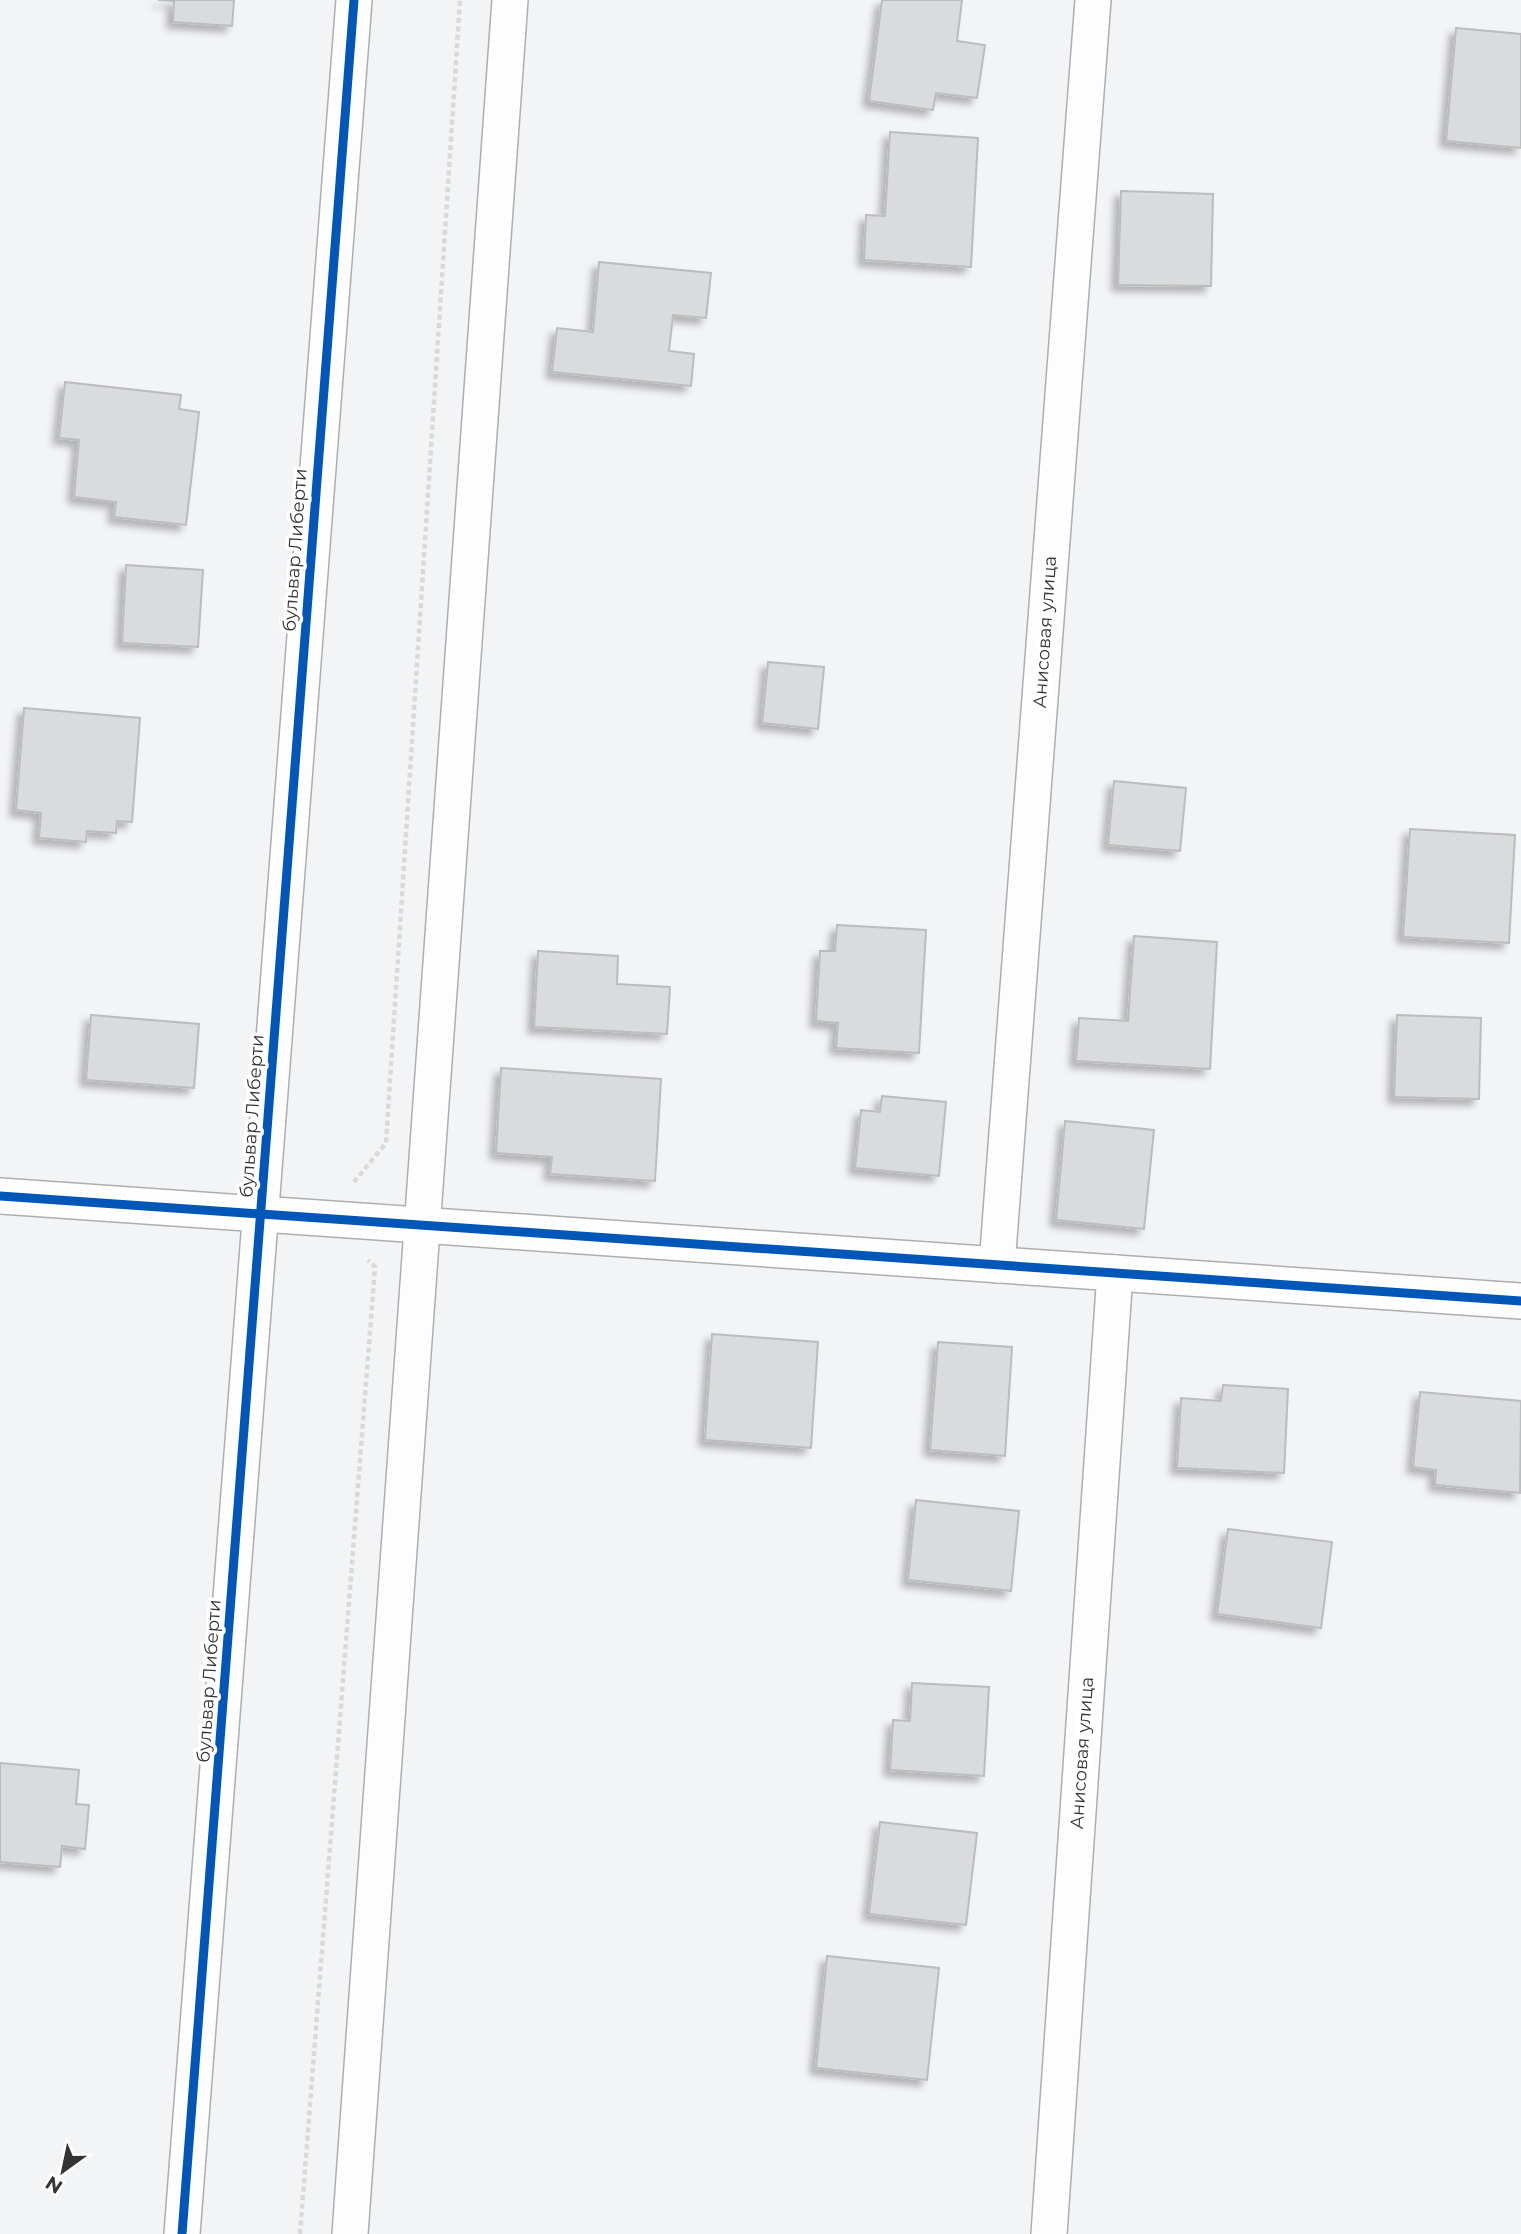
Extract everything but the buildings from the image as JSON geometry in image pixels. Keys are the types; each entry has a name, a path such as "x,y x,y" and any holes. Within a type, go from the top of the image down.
{"street":[{"name":"бульвар Либерти","path":"182,2234 354,0"},
{"path":"350,2234 510,0"},
{"name":"Анисовая улица","path":"996,1265 1093,0"},
{"path":"0,1196 1521,1301"},
{"name":"Анисовая улица","path":"1049,2234 1115,1273"}],"path":[{"path":"325,1218 386,1143 460,0"},
{"path":"300,2234 375,1267 367,1259"}],"cycle path":[{"path":"182,2234 354,0"},
{"path":"0,1196 1521,1301"}]}
